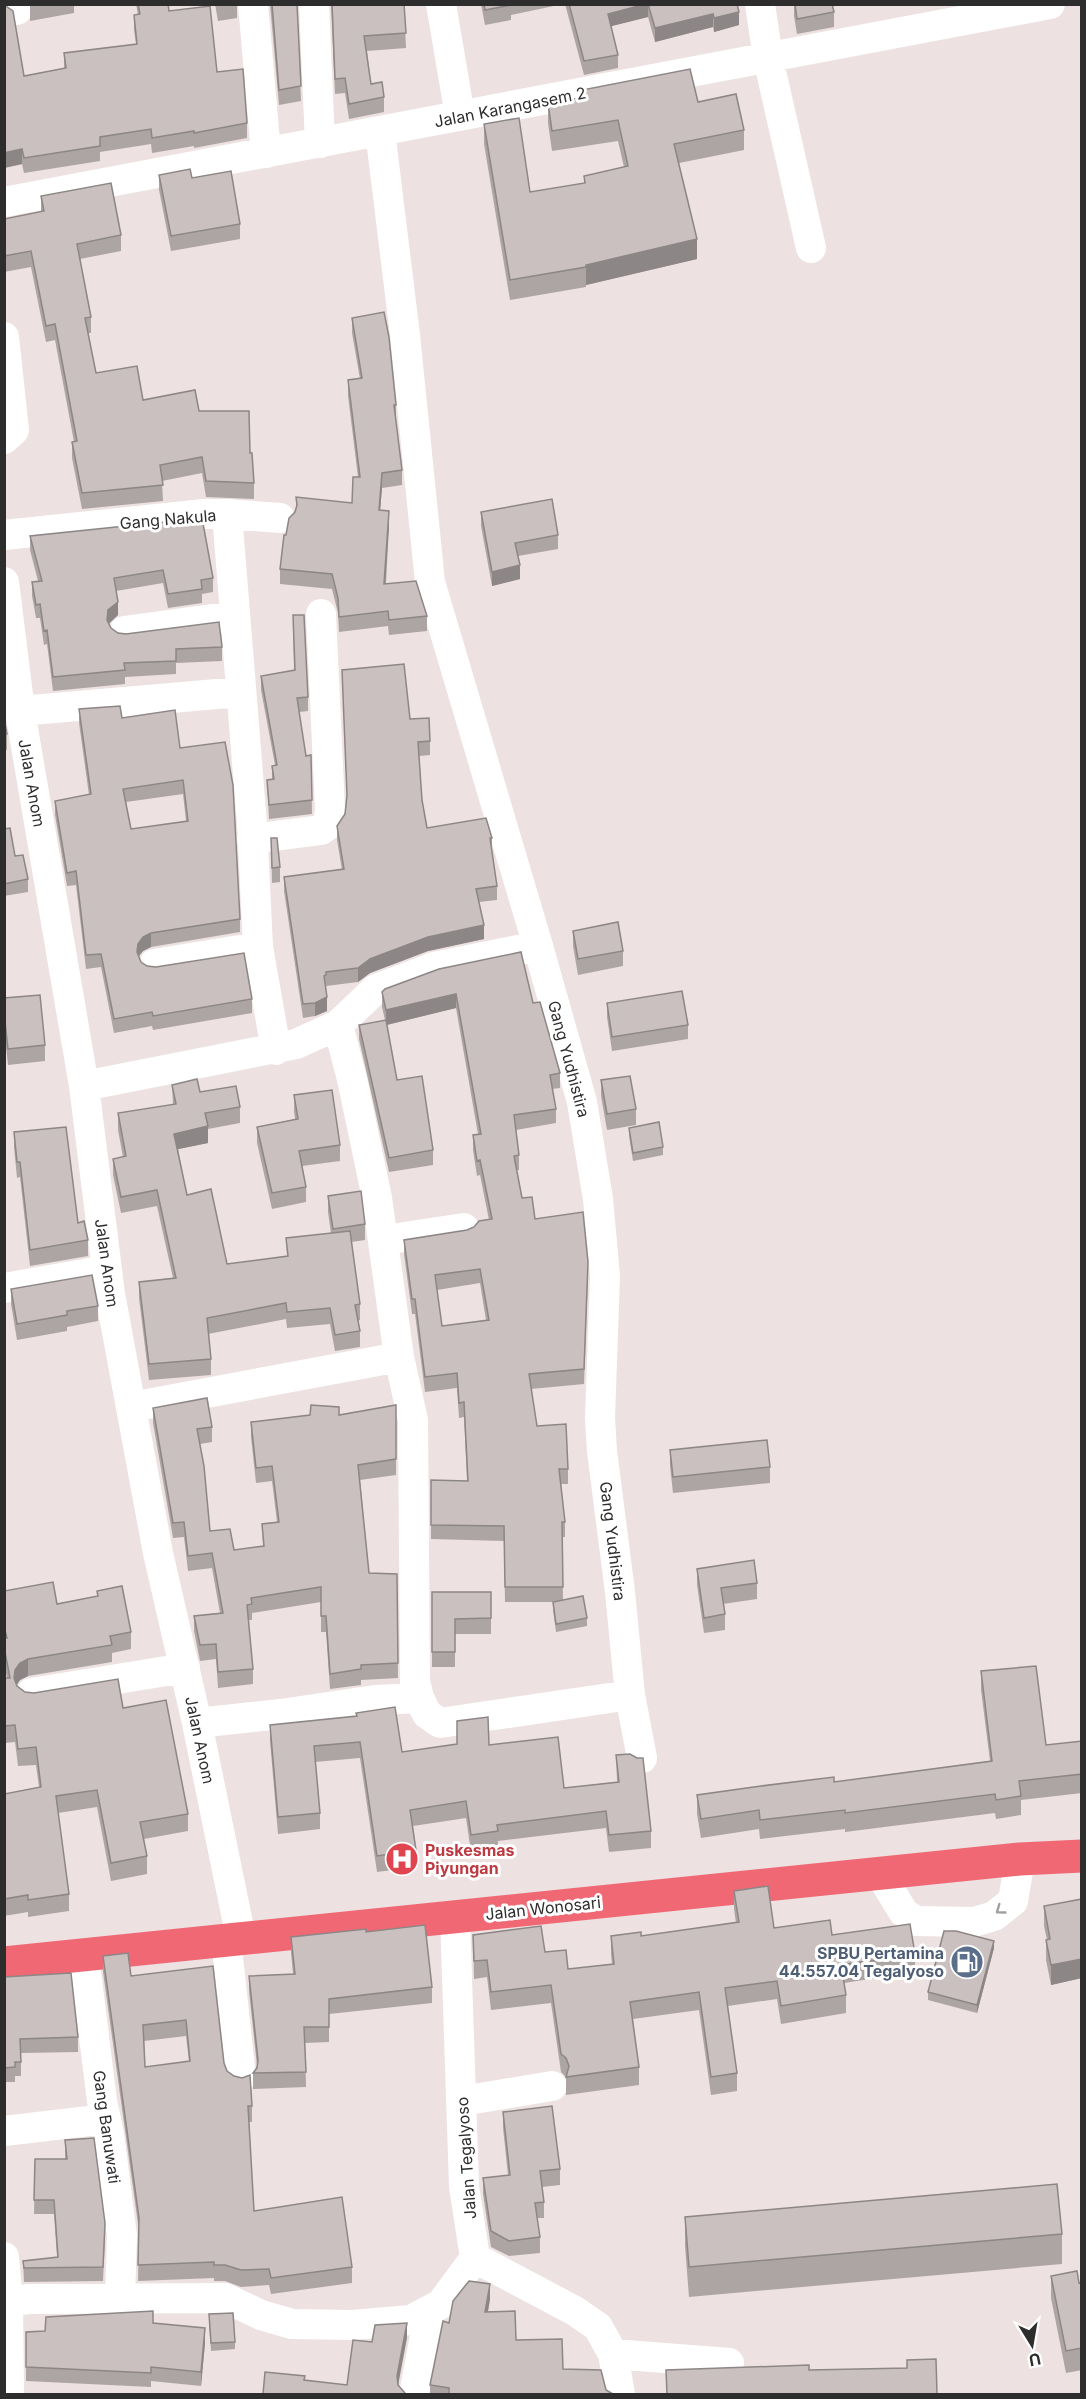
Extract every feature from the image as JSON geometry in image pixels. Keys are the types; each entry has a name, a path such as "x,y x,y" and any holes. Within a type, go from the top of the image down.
{"highway":[{"name":"Jalan Wonosari","path":"4,1963 1020,1859 1082,1856"}],"street":[{"path":"254,4 266,153"},
{"path":"314,4 320,143"},
{"path":"441,4 460,116"},
{"path":"760,4 768,58 811,248"},
{"name":"Jalan Karangasem 2","path":"4,202 1050,4"},
{"name":"Gang Yudhistira","path":"380,131 405,335 430,582 582,1102 598,1199 605,1276 601,1440 630,1695 642,1758"},
{"path":"4,337 14,430 4,439"},
{"name":"Gang Nakula","path":"4,536 204,514 227,514 258,947 276,1050"},
{"path":"227,514 280,518"},
{"name":"Jalan Anom","path":"4,582 20,711 84,1086 107,1270 158,1553 197,1723 233,1939 242,2077"},
{"path":"252,838 321,830 328,825 330,809 321,614"},
{"path":"124,631 234,616"},
{"path":"20,711 240,692"},
{"path":"84,1086 276,1050 296,1044 338,1024 376,988 434,967 538,946"},
{"path":"154,964 258,947"},
{"path":"338,1024 377,1198 399,1357 413,1420 416,1681 419,1698 427,1714 440,1723 630,1695"},
{"path":"384,1240 464,1228"},
{"path":"4,1288 107,1270"},
{"path":"131,1407 399,1357"},
{"path":"31,1693 184,1668"},
{"path":"197,1723 281,1714 375,1700 419,1698"},
{"path":"880,1874 904,1913 916,1921 974,1922 994,1916 1013,1901 1020,1859"},
{"name":"Jalan Tegalyoso","path":"455,1917 464,2186 475,2258"},
{"name":"Gang Banuwati","path":"84,1956 122,2236 120,2298"},
{"path":"462,2101 552,2086"},
{"path":"4,2131 105,2119"},
{"path":"4,2257 9,2394"},
{"path":"6,2302 29,2299 225,2298 261,2315 292,2324 352,2325 411,2320 441,2304 475,2258 575,2311 598,2327 614,2355 620,2394"},
{"path":"414,2394 430,2310"},
{"path":"614,2355 729,2363"}],"building":[{"path":"138,4 168,4 169,11 210,6 217,72 243,69 247,123 152,138 151,129 100,137 100,146 24,158 22,149 4,153 4,5 13,11 24,76 66,68 64,53 137,44 134,15 140,14"},
{"path":"272,4 297,4 301,86 279,90"},
{"path":"332,4 404,4 406,33 364,36 371,84 382,82 384,97 349,104 345,78 335,79"},
{"path":"484,4 510,4 511,5 485,10"},
{"path":"569,4 646,4 608,14 618,55 584,61"},
{"path":"648,4 737,4 739,12 714,18 713,14 655,28"},
{"path":"795,4 832,4 834,12 797,19"},
{"path":"690,69 698,102 736,94 744,130 674,144 697,239 586,265 586,267 510,280 484,124 519,118 530,192 585,183 584,176 628,166 618,120 552,131 548,103 579,98 577,91"},
{"path":"190,169 192,178 231,171 240,224 171,236 159,175"},
{"path":"111,183 121,235 77,244 91,317 85,318 96,373 137,366 143,400 195,390 199,411 249,411 250,453 252,453 254,483 206,481 202,457 160,465 163,485 82,493 72,442 77,441 55,324 46,326 31,251 4,256 4,219 44,211 41,196"},
{"path":"384,312 389,337 402,470 382,473 379,510 389,511 384,584 416,581 427,616 389,620 388,611 339,617 338,598 332,574 280,569 284,535 286,535 289,518 295,512 296,497 352,503 353,477 360,477 348,380 362,378 352,318"},
{"path":"552,499 558,535 515,543 520,565 492,572 481,512"},
{"path":"202,518 213,578 201,580 202,589 168,594 163,570 114,578 118,602 108,610 107,620 111,628 118,633 126,634 219,622 222,647 176,649 176,661 124,663 125,670 53,677 47,630 44,631 40,604 36,605 32,582 42,581 30,536"},
{"path":"293,615 304,615 308,697 297,698 306,756 311,755 312,800 269,805 267,780 274,779 272,766 277,765 261,676 295,670"},
{"path":"404,664 410,719 429,718 430,741 418,742 422,800 427,828 486,818 492,838 490,838 497,886 476,889 484,925 428,937 370,959 358,968 326,972 324,976 327,997 315,1003 303,1004 284,877 344,869 337,826 345,814 347,795 342,670"},
{"path":"120,706 122,718 175,710 180,748 225,742 233,785 240,919 151,933 143,937 138,944 137,952 141,962 147,966 156,967 244,953 252,999 153,1016 152,1012 114,1019 101,954 86,955 76,871 67,873 55,801 91,794 79,709","holes":["183,780 188,821 131,829 123,789"]},
{"path":"4,718 7,734 4,735"},
{"path":"10,828 15,856 23,855 28,879 4,884 4,829"},
{"path":"271,838 277,838 280,867 272,868"},
{"path":"618,922 623,951 578,959 573,931"},
{"path":"521,952 533,1003 540,1002 560,1073 550,1075 556,1109 514,1115 519,1155 514,1156 522,1198 532,1197 535,1219 583,1212 588,1262 584,1369 529,1374 537,1426 566,1424 568,1469 559,1469 565,1522 562,1522 563,1587 505,1587 504,1526 431,1525 431,1480 468,1481 464,1402 459,1403 457,1373 425,1377 415,1299 412,1299 404,1240 467,1230 479,1221 492,1219 480,1160 477,1161 473,1135 481,1134 456,994 386,1010 382,992 439,969","holes":["480,1269 489,1320 442,1326 435,1275"]},
{"path":"682,991 688,1025 612,1037 607,1003"},
{"path":"40,995 45,1045 8,1049 4,998"},
{"path":"386,1020 397,1080 422,1076 433,1150 389,1158 359,1025"},
{"path":"630,1076 636,1109 607,1114 601,1080"},
{"path":"197,1079 200,1092 236,1086 240,1107 205,1113 208,1126 174,1134 187,1195 211,1189 227,1264 288,1256 286,1238 350,1231 360,1304 355,1305 360,1331 335,1335 330,1308 287,1312 286,1303 207,1318 211,1359 149,1364 139,1282 176,1278 157,1190 121,1197 113,1159 126,1156 118,1113 176,1104 172,1085"},
{"path":"332,1090 340,1145 299,1151 306,1187 272,1193 257,1127 298,1119 294,1095"},
{"path":"659,1122 663,1147 633,1153 629,1128"},
{"path":"66,1127 78,1223 84,1221 88,1240 30,1250 20,1162 17,1162 14,1132"},
{"path":"361,1191 365,1224 333,1229 328,1196"},
{"path":"92,1275 98,1306 67,1311 67,1315 17,1324 11,1289"},
{"path":"207,1398 212,1427 197,1429 204,1466 210,1531 230,1529 234,1550 264,1546 262,1524 279,1522 272,1466 256,1468 251,1422 310,1415 311,1405 339,1407 339,1415 396,1405 396,1459 358,1465 369,1573 397,1574 398,1663 361,1665 361,1669 330,1674 326,1616 321,1616 321,1587 251,1598 252,1604 247,1605 253,1669 218,1672 216,1644 200,1645 194,1616 223,1613 212,1553 188,1556 184,1522 173,1523 153,1408"},
{"path":"767,1440 770,1467 673,1477 670,1450"},
{"path":"754,1560 757,1583 721,1588 725,1614 704,1618 697,1569"},
{"path":"53,1582 57,1604 98,1596 97,1591 122,1586 131,1632 110,1636 112,1645 28,1659 20,1663 15,1670 14,1678 17,1686 25,1692 34,1693 118,1679 123,1708 166,1700 188,1814 140,1822 147,1856 111,1863 97,1790 56,1796 69,1894 28,1900 28,1895 4,1899 4,1794 41,1787 36,1747 18,1749 15,1725 4,1726 4,1678 10,1678 4,1647 4,1638 7,1638 4,1626 4,1591"},
{"path":"432,1592 491,1592 491,1618 455,1619 455,1652 432,1652"},
{"path":"583,1596 587,1618 556,1624 553,1602"},
{"path":"1036,1666 1046,1745 1082,1741 1082,1774 1019,1781 1021,1796 996,1800 995,1794 845,1813 845,1810 760,1820 759,1810 701,1819 697,1795 834,1777 834,1782 992,1761 981,1671"},
{"path":"395,1707 402,1752 457,1744 457,1721 488,1717 489,1745 558,1737 564,1788 619,1782 616,1755 630,1754 643,1758 651,1831 609,1835 606,1811 497,1825 498,1831 471,1835 466,1801 410,1810 416,1850 377,1856 360,1742 314,1746 320,1813 278,1817 270,1725 357,1716 356,1713"},
{"path":"768,1886 774,1928 830,1920 832,1935 910,1924 915,1954 841,1965 846,1995 781,2006 777,1981 725,1988 737,2073 711,2077 699,1992 630,2002 639,2067 566,2077 569,2066 566,2058 561,2054 551,1985 491,1992 487,1960 474,1961 473,1935 541,1926 545,1952 566,1950 568,1969 614,1964 611,1936 641,1932 641,1936 739,1922 734,1891"},
{"path":"1082,1899 1082,1959 1051,1965 1046,1940 1050,1939 1044,1906"},
{"path":"425,1925 432,1987 329,1999 329,2027 304,2027 306,2072 253,2073 257,2068 258,2060 249,1976 295,1974 291,1937"},
{"path":"944,1931 956,1931 994,1941 977,2005 928,1992"},
{"path":"128,1953 131,1976 213,1966 224,2063 227,2071 234,2076 242,2078 250,2075 252,2106 248,2106 254,2211 342,2197 352,2267 271,2278 269,2269 241,2270 225,2265 214,2265 214,2262 138,2265 139,2218 103,1956","holes":["186,2020 190,2061 145,2067 143,2025"]},
{"path":"71,1973 78,2037 20,2039 21,2062 15,2062 15,2067 4,2068 4,1977"},
{"path":"552,2106 560,2169 540,2171 544,2202 535,2203 540,2237 509,2241 491,2231 483,2178 510,2175 503,2112"},
{"path":"94,2138 105,2223 103,2267 24,2268 23,2261 58,2257 54,2200 34,2200 35,2159 67,2159 65,2140"},
{"path":"1057,2184 1062,2234 689,2267 685,2217"},
{"path":"1077,2271 1079,2283 1082,2282 1082,2348 1066,2351 1051,2276"},
{"path":"469,2281 490,2284 485,2312 515,2311 516,2340 562,2339 563,2369 601,2370 606,2390 613,2394 449,2394 449,2388 430,2385 443,2321 449,2323 453,2301"},
{"path":"153,2311 153,2323 205,2328 201,2372 151,2367 151,2373 26,2367 26,2332 45,2331 46,2317"},
{"path":"233,2313 235,2342 211,2343 209,2314"},
{"path":"407,2323 397,2376 398,2385 405,2394 263,2394 265,2372 305,2376 304,2380 347,2385 353,2340 372,2342 375,2325"},
{"path":"936,2359 937,2394 667,2394 666,2370 809,2365 809,2370 907,2368 907,2360"}],"place":[{"name":"Puskesmas Piyungan","path":"402,1859"},
{"name":"SPBU Pertamina 44.557.04 Tegalyoso","path":"967,1962"}]}
